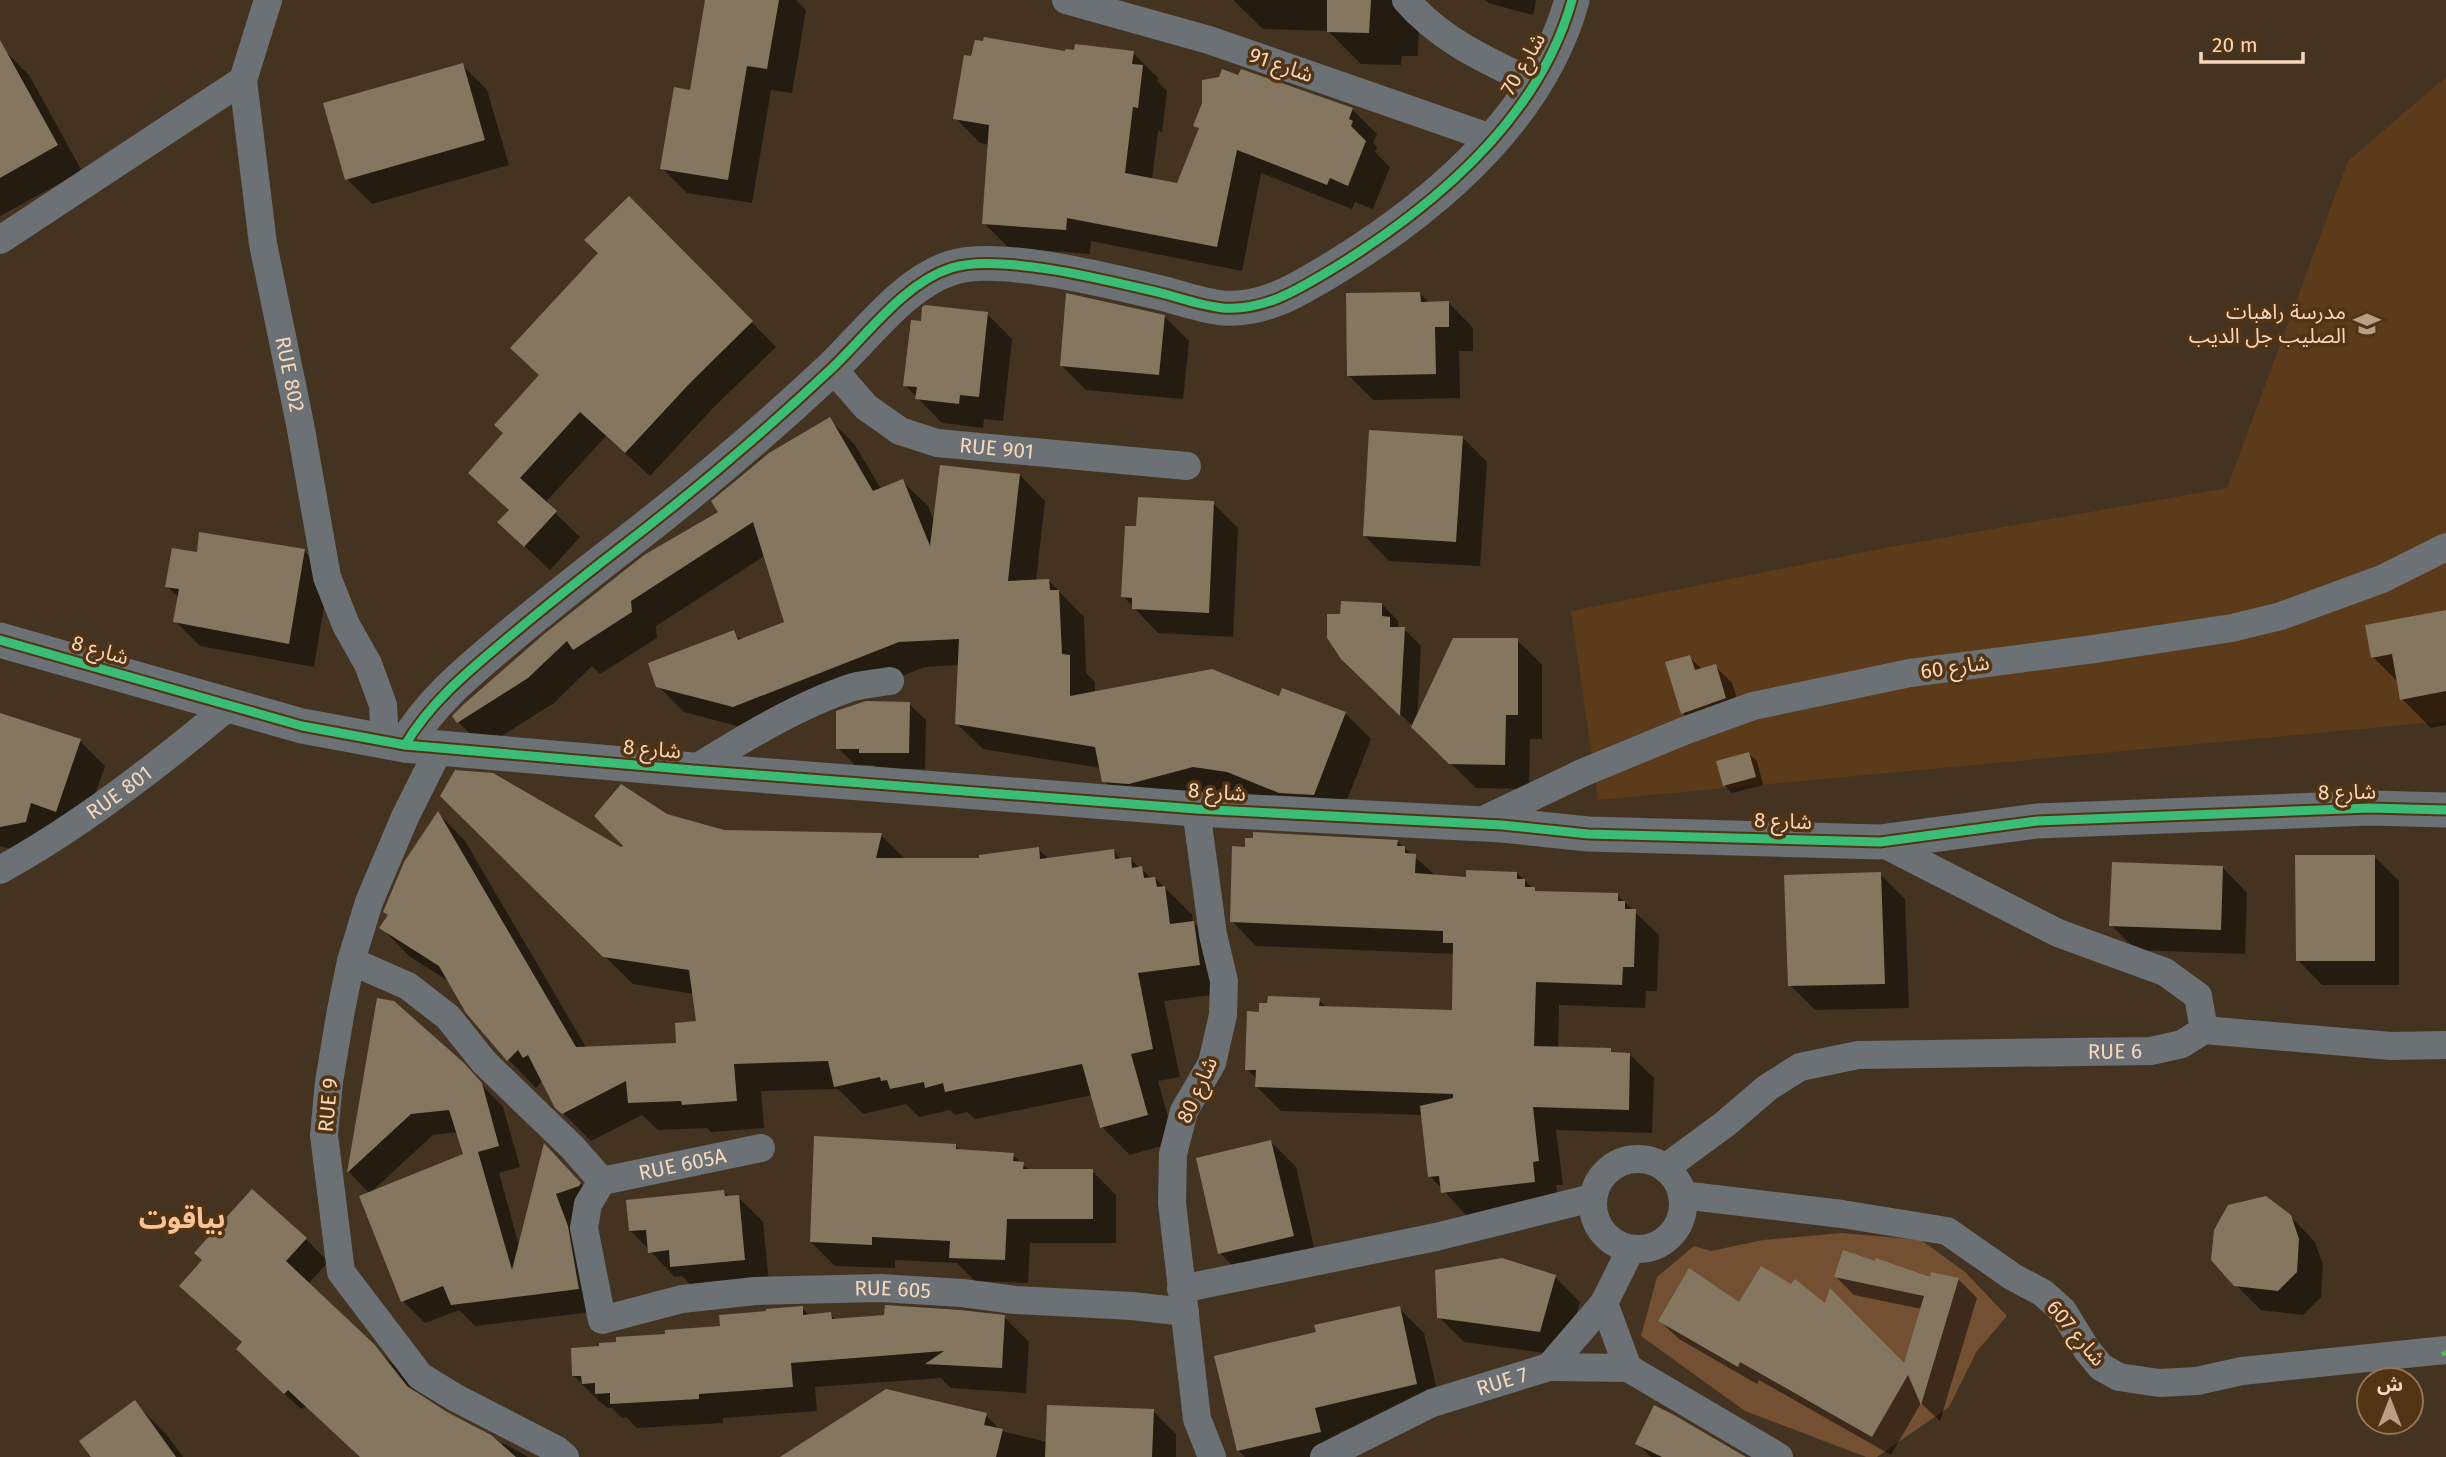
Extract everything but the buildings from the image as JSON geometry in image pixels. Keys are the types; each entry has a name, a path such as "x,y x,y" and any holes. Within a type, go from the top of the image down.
{"street":[{"name":"RUE 802","path":"268,0 243,80 263,244 300,424 325,566 346,625 368,664 395,743"},
{"name":"شارع 91","path":"1066,0 1209,40 1494,139"},
{"path":"1406,0 1423,20 1475,55 1536,84"},
{"name":"شارع 70","path":"395,743 419,722 454,684 542,609 726,462 832,368 923,280 951,268 972,263 1015,265 1125,284 1220,308 1244,308 1275,301 1367,247 1432,201 1494,139 1536,84 1566,24 1572,0"},
{"path":"0,240 243,80"},
{"name":"RUE 901","path":"832,368 866,407 900,431 937,443 1187,466"},
{"name":"شارع 60","path":"1473,825 1606,763 1753,706 1910,673 2232,628 2281,616 2382,579 2446,548"},
{"name":"شارع 8","path":"0,640 302,726 395,743 693,770 1196,809 1503,825 1588,834 1880,842 2038,821 2370,808 2446,810"},
{"path":"693,770 748,736 829,697 855,687 890,681"},
{"name":"RUE 801","path":"0,870 35,851 70,827 190,739 229,706"},
{"name":"RUE 9","path":"440,747 405,817 369,902 351,961 329,1082 324,1135 341,1272 420,1376 557,1450 565,1457"},
{"name":"شارع 80","path":"1196,809 1213,935 1224,981 1223,1015 1212,1063 1184,1111 1173,1154 1172,1203 1197,1419 1212,1457"},
{"path":"1880,842 2058,933 2165,972 2198,996 2204,1030 2391,1046 2446,1045"},
{"path":"351,961 408,986 448,1017 484,1062 572,1147 602,1181"},
{"name":"RUE 6","path":"1665,1168 1725,1124 1767,1088 1800,1066 1858,1055 2151,1051 2182,1044 2204,1030"},
{"name":"RUE 605A","path":"602,1181 761,1148"},
{"path":"1643,1159 1665,1168 1676,1180 1682,1195 1682,1213 1676,1228 1664,1241 1649,1249 1631,1249 1609,1240 1595,1222 1592,1198 1601,1177 1620,1162 1643,1159"},
{"name":"RUE 605","path":"602,1181 588,1204 584,1228 602,1320 682,1299 755,1291 880,1288 962,1293 1015,1300 1132,1306 1183,1301 1592,1198"},
{"name":"شارع 607","path":"1682,1195 1842,1214 1947,1231 2013,1277 2043,1293 2063,1311 2101,1367 2119,1377 2159,1382 2197,1381 2242,1371 2446,1350"},
{"name":"RUE 7","path":"1324,1457 1432,1403 1549,1367 1604,1303 1631,1249"},
{"path":"1604,1303 1628,1368"},
{"path":"1549,1367 1628,1368 1779,1457"}],"shaded area":[{"name":"مدرسة راهبات الصليب جل الديب","path":"2446,77 2446,721 1598,800 1571,611 1890,547 2227,488 2348,161"},
{"path":"1842,1233 1921,1240 1965,1272 2007,1316 1977,1351 1949,1407 1877,1457 1866,1457 1745,1411 1641,1336 1657,1277 1694,1246 1711,1251 1763,1240"}],"marked path":[{"path":"2444,1351 2446,1355"}],"cycle path":[{"path":"405,745 437,702 462,677 754,439 917,285 951,268 972,264 998,264 1088,276 1223,308 1253,306 1295,291 1372,244 1409,217 1478,155 1509,121 1535,83 1556,43 1572,0"},
{"path":"0,640 302,726 405,745 1196,809 1502,825 1588,834 1880,842 2037,821 2370,808 2446,810"}],"place":[{"name":"مدرسة راهبات الصليب جل الديب","path":"2367,324"}],"district":[{"name":"بياقوت","path":"182,1218"}]}
